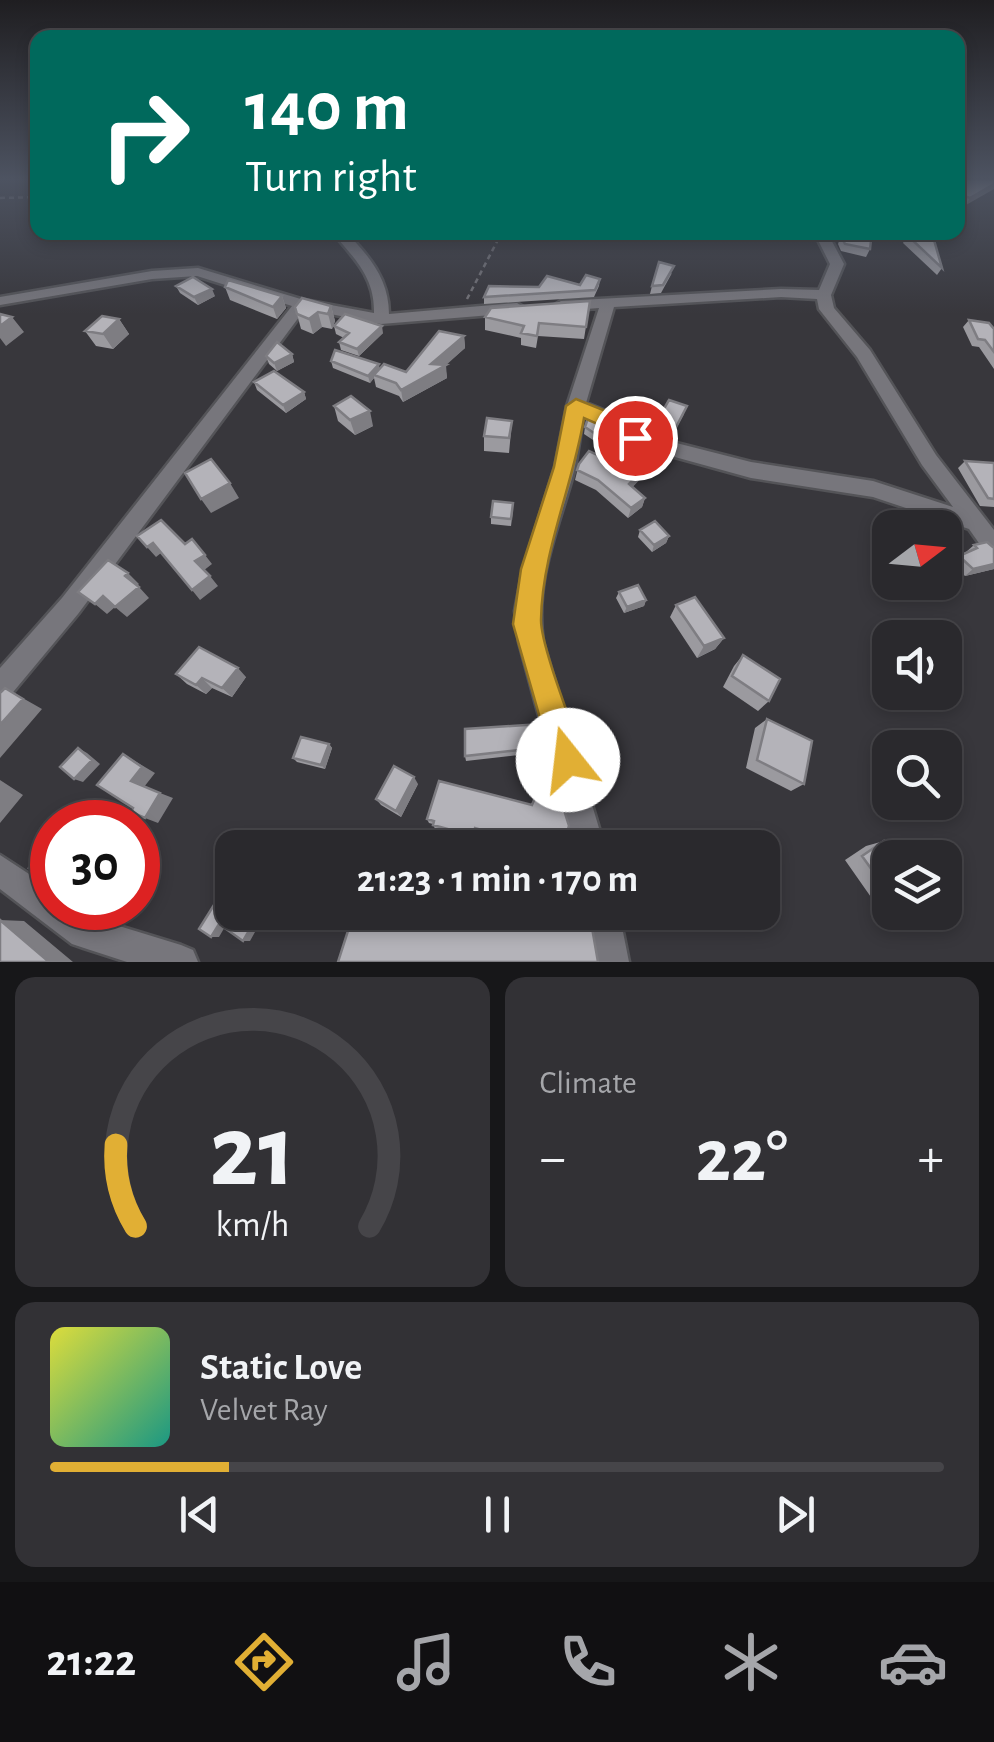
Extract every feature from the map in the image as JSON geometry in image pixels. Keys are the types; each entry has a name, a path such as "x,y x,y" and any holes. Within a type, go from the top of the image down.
{"street":[{"path":"346,240 372,267 383,298 381,318"},
{"path":"824,240 837,264 824,296 828,308 864,354 892,404 973,522 994,546"},
{"path":"0,301 152,275 198,272 300,304 381,318 780,293 824,296"},
{"path":"0,322 32,296"},
{"path":"0,688 70,606 300,304"},
{"path":"585,830 527,624 534,569 565,467 576,406 608,306"},
{"path":"576,406 621,425 635,438 751,470 873,489 973,522"},
{"path":"0,870 84,932 181,962"},
{"path":"606,930 612,962"}],"path":[{"path":"461,311 498,240"}],"building":[{"path":"843,240 871,240 870,249 845,244"},
{"path":"912,240 934,240 942,268"},
{"path":"659,262 674,266 663,285 652,286"},
{"path":"586,275 600,279 595,290 484,297 489,286 539,287 547,276 580,285"},
{"path":"193,277 212,289 194,297 176,286"},
{"path":"228,280 282,296 273,307 225,287"},
{"path":"302,298 331,306 328,314 318,312 309,319 297,314 295,307"},
{"path":"590,301 586,327 539,323 537,336 521,333 524,326 485,317 491,308"},
{"path":"0,314 12,317 0,326"},
{"path":"345,314 382,326 357,349 339,342 349,333 334,326"},
{"path":"102,316 119,319 103,334 85,331"},
{"path":"969,320 989,323 994,329 994,352 985,340 978,339"},
{"path":"439,331 464,336 431,364 446,365 401,390 396,383 374,375 384,364 406,372"},
{"path":"277,342 292,354 274,363 266,356"},
{"path":"335,350 379,364 368,376 331,361"},
{"path":"274,371 304,392 283,405 254,382"},
{"path":"351,396 370,411 350,420 334,406"},
{"path":"669,400 687,406 675,429 655,424"},
{"path":"589,415 609,426 597,435 585,427"},
{"path":"487,418 512,421 509,438 484,436"},
{"path":"636,449 653,459 629,484 645,498 631,508 598,480 577,470 589,451 619,465"},
{"path":"211,459 230,483 201,499 185,473"},
{"path":"965,461 994,463 994,499 988,498"},
{"path":"493,501 513,503 511,519 491,517"},
{"path":"161,520 185,544 192,539 205,555 195,561 210,576 192,590 153,543 147,547 137,536"},
{"path":"655,521 669,536 654,545 640,530"},
{"path":"987,542 994,548 994,564 973,569 962,559 962,555 977,548 974,545"},
{"path":"108,560 128,573 125,576 139,587 115,607 103,596 95,604 78,592"},
{"path":"638,585 646,600 627,607 619,592"},
{"path":"695,597 724,638 704,646 676,605"},
{"path":"199,647 238,668 222,688 202,678 196,685 176,674"},
{"path":"743,655 780,679 769,701 732,676"},
{"path":"5,688 23,699 0,725 0,693"},
{"path":"767,719 812,741 804,784 757,760"},
{"path":"540,724 546,744 545,768 527,766 528,749 465,756 465,729"},
{"path":"301,737 329,744 321,765 293,758"},
{"path":"78,748 92,760 74,779 60,767"},
{"path":"123,754 142,767 131,781 160,793 156,800 120,800 97,785"},
{"path":"394,766 414,777 396,811 376,799"},
{"path":"439,781 532,805 536,795 564,810 569,826 568,830 451,830 427,819"},
{"path":"872,849 872,870 862,856"},
{"path":"215,903 215,930 211,937 199,929"},
{"path":"0,920 49,962 0,962"},
{"path":"227,930 249,930 243,941"},
{"path":"348,930 592,930 598,962 338,962"}],"route":[{"path":"568,760 527,624 534,569 565,467 576,406 621,425 635,438"}]}
